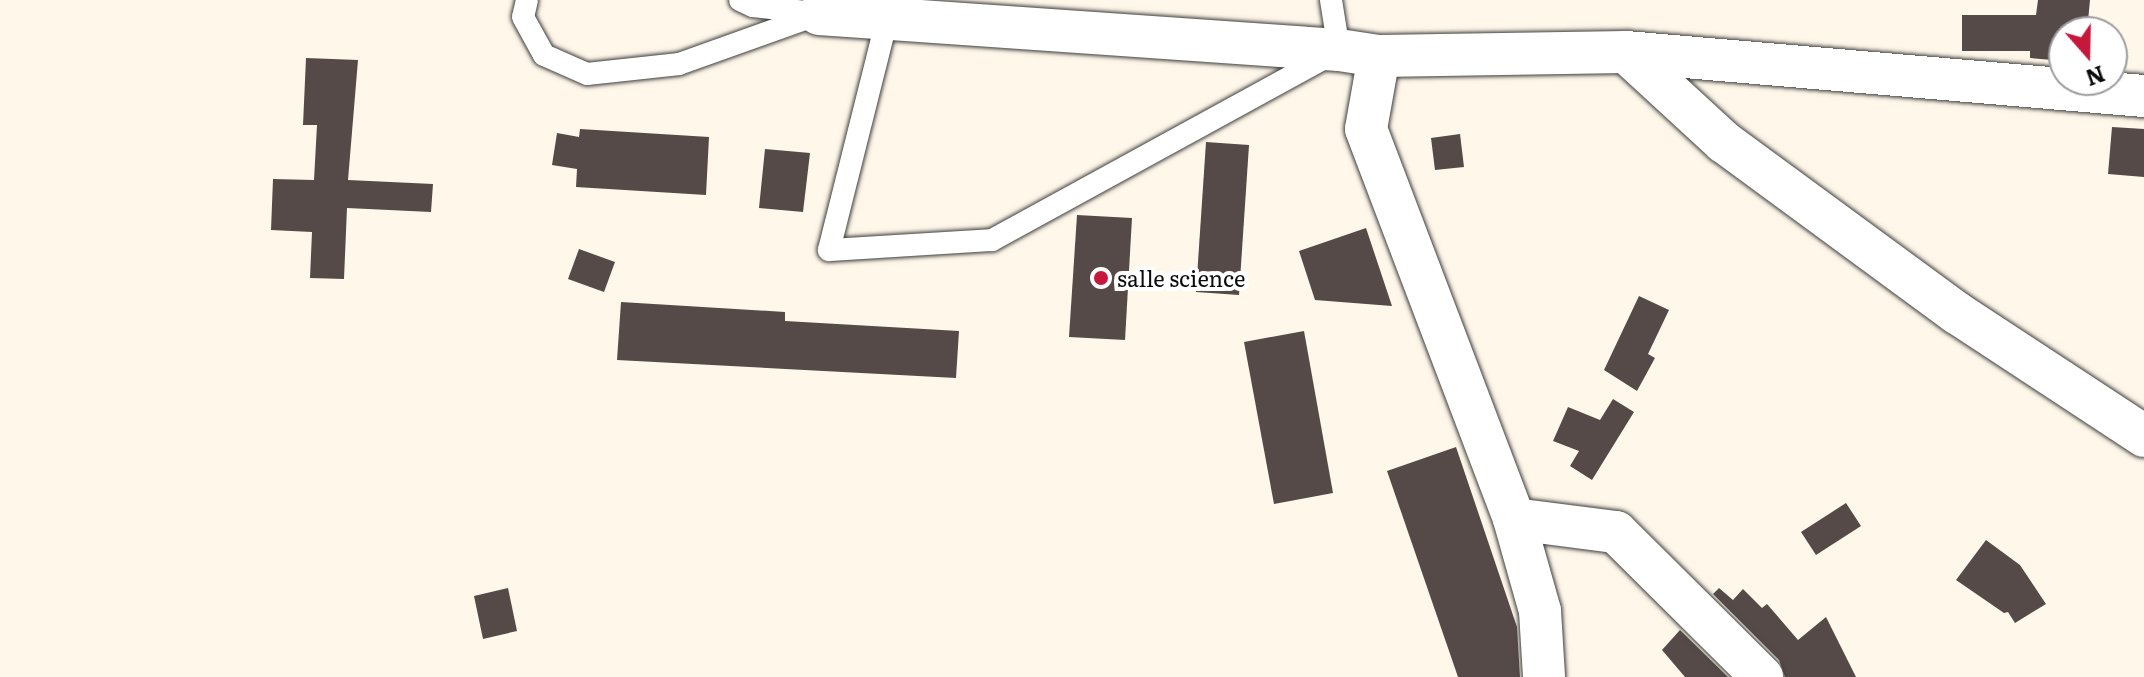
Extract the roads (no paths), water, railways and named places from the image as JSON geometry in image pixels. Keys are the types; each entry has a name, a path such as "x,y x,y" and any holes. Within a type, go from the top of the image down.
{"street":[{"path":"819,14 1359,53 1626,52 2144,96"},
{"path":"1626,52 1724,142 1957,313 2144,436"},
{"path":"1359,53 1366,129 1514,519 1540,611 1544,677"},
{"path":"1514,519 1616,532 1762,677"}],"lane":[{"path":"527,0 523,17 544,55 587,74 679,64 819,14"},
{"path":"740,0 753,6 819,14"},
{"path":"887,19 829,250 992,240 1359,53 1331,0"}],"place":[{"name":"salle science","path":"1101,278"}]}
